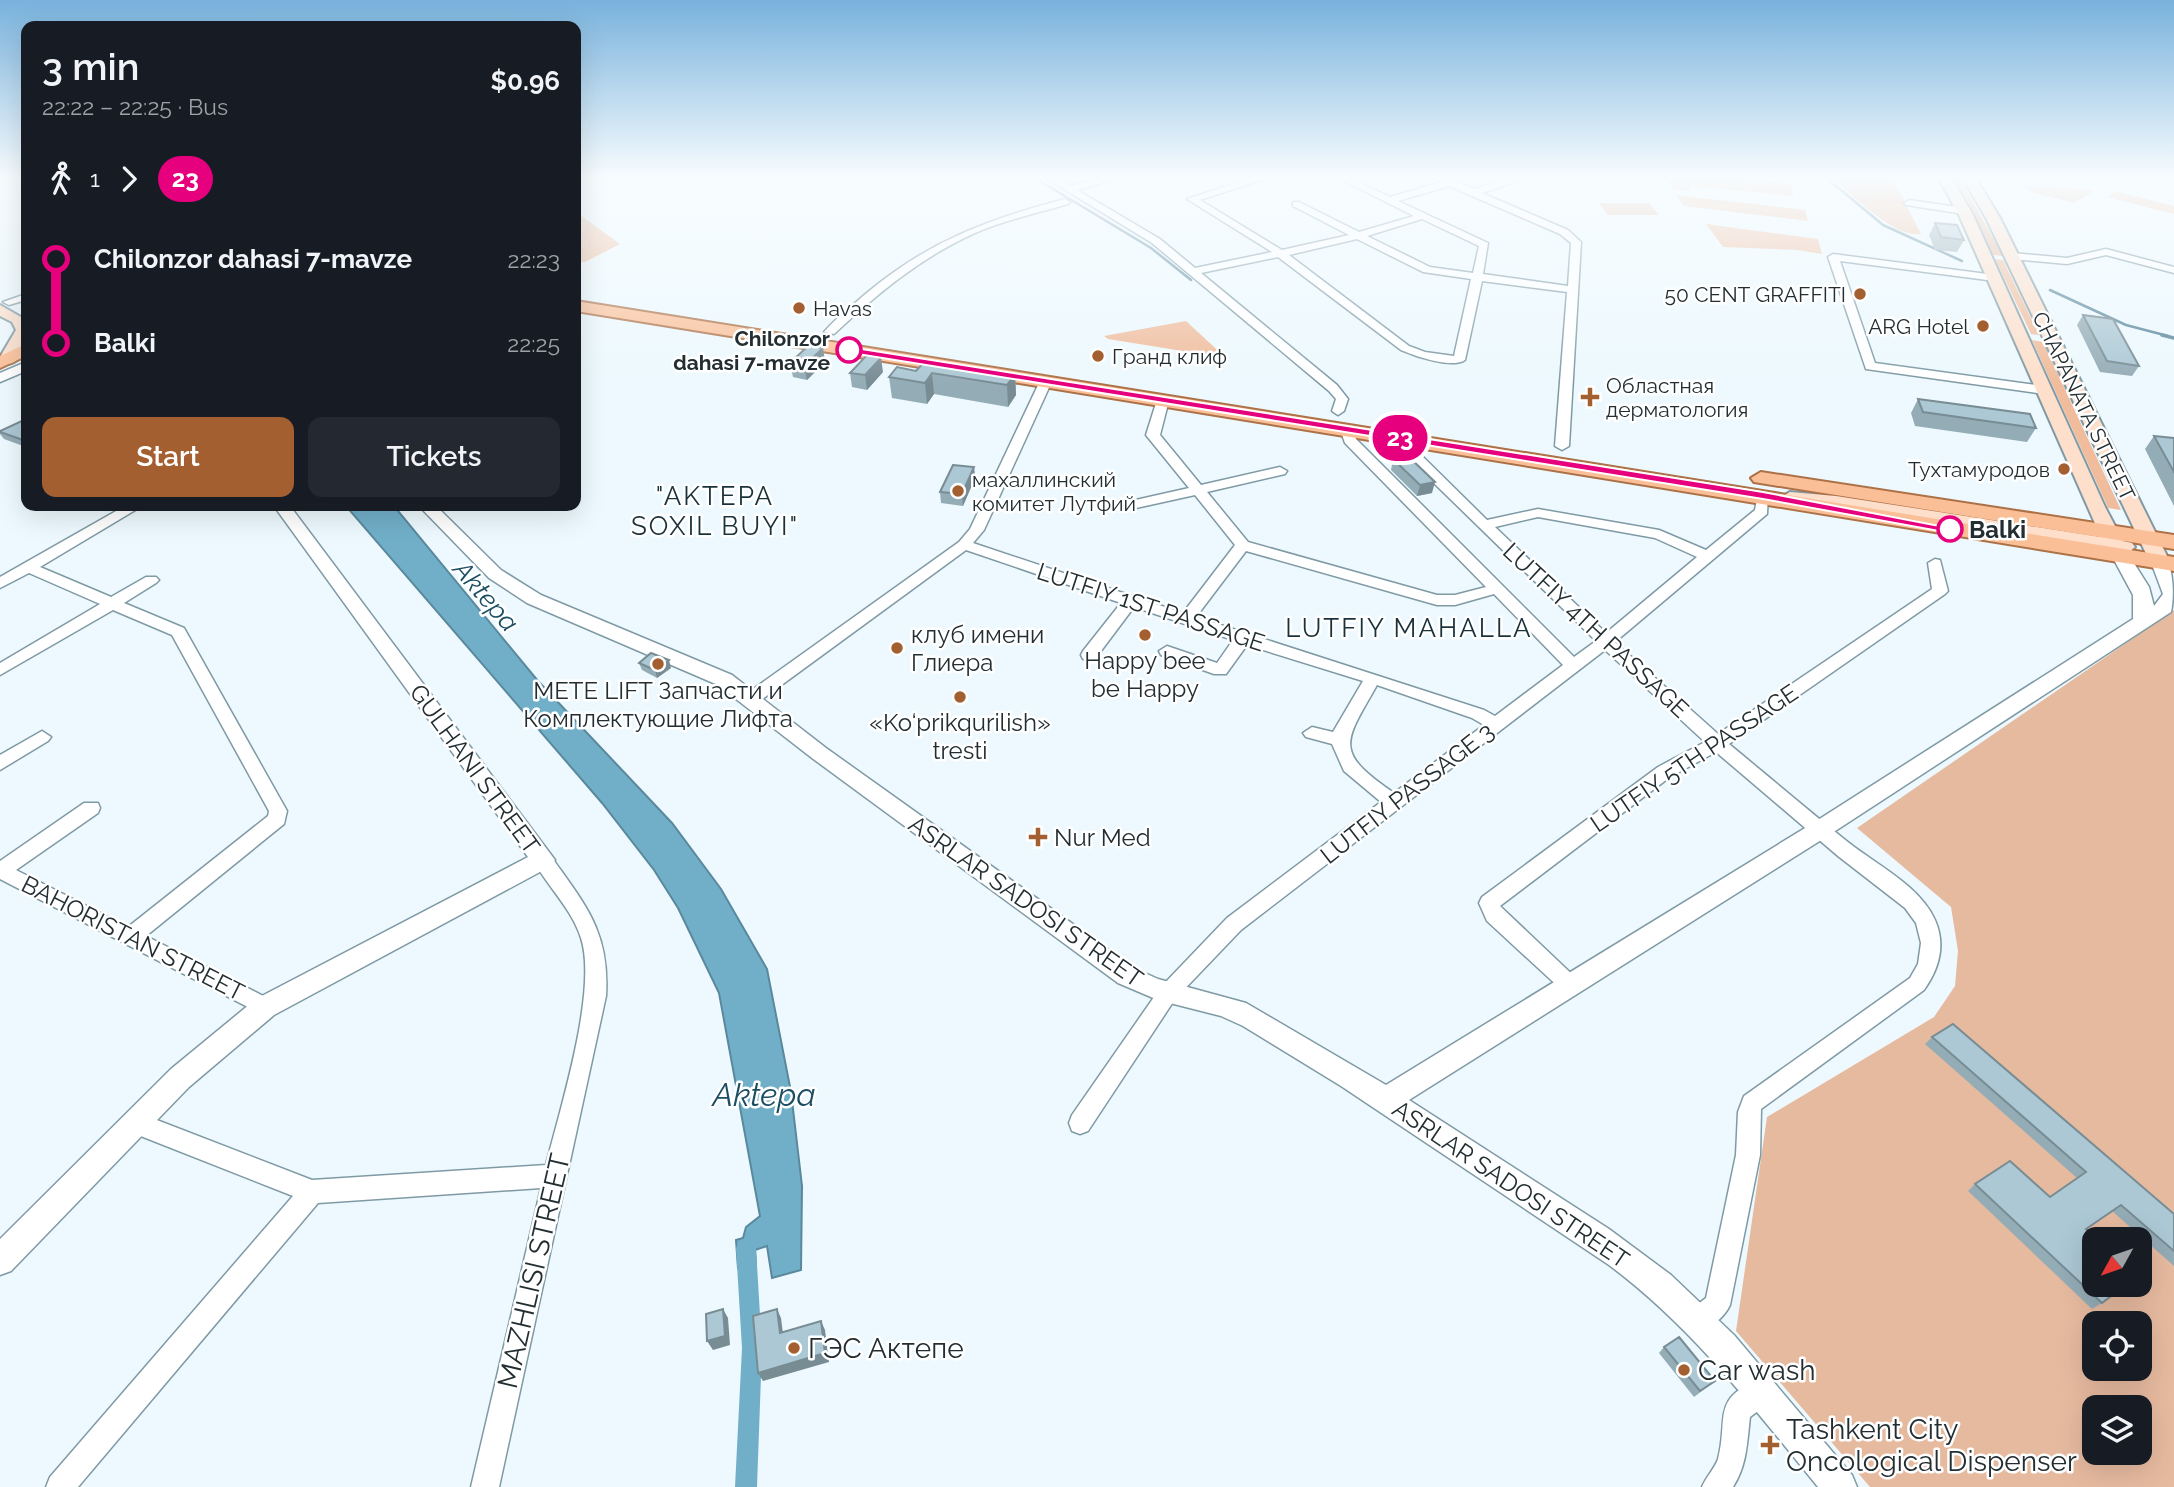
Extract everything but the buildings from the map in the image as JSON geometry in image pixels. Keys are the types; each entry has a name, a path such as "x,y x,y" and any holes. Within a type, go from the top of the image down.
{"main road":[{"name":"CHAPANATA STREET","path":"1979,244 2114,545"},
{"name":"CHAPANATA STREET","path":"2005,244 2051,339 2164,552"},
{"path":"1984,255 2012,257"},
{"path":"581,293 751,319 1046,381 1163,400 1562,446 1763,496 2164,552"},
{"path":"3,304 21,301"},
{"path":"3,304 21,323"},
{"path":"581,307 736,332 819,335 1342,420 1410,439 1663,471 2114,545"},
{"path":"736,332 752,327 754,323 751,319"},
{"path":"2021,335 2051,339"},
{"path":"2,369 21,337"},
{"path":"2,369 21,353"},
{"path":"2,369 21,362"}],"street":[{"path":"819,335 893,279 947,244"},
{"name":"LUTFIY 4TH PASSAGE","path":"1160,244 1337,392 1342,399 1342,420 1350,440 1572,665"},
{"path":"1267,244 1405,348 1423,355 1459,360 1483,244"},
{"path":"1195,271 1322,244"},
{"path":"1376,244 1427,270 1573,290"},
{"path":"1562,446 1576,244"},
{"path":"2012,257 2067,261 2106,252 2174,270"},
{"path":"1995,278 1833,257 1870,366 2045,390"},
{"path":"2,369 21,367"},
{"path":"751,699 964,545 977,530 1046,381"},
{"path":"1163,400 1153,435 1243,545 1445,601 1496,589"},
{"name":"LUTFIY 4TH PASSAGE","path":"1410,439 1408,450 1606,641 1818,831 1921,910 1933,954 1929,969 1917,984 1752,1103 1749,1112 1748,1154 1717,1305 1698,1320"},
{"path":"1136,504 1280,471"},
{"name":"LUTFIY PASSAGE 3","path":"1080,1123 1168,993 1234,924 1606,641 1762,511 1763,496"},
{"path":"0,583 126,511"},
{"name":"GULHANI STREET","path":"286,511 543,860 594,939 599,964 590,1025 556,1175"},
{"name":"ASRLAR SADOSI STREET","path":"432,511 495,574 534,599 715,675 751,699 818,753 1127,976 1149,988 1202,999 1237,1010 1385,1100 1629,1262 1698,1320 1840,1487"},
{"path":"1484,525 1538,513 1660,534 1706,556"},
{"name":"LUTFIY 1ST PASSAGE","path":"964,545 1243,638 1373,678 1478,714 1495,724"},
{"path":"1187,618 1243,545"},
{"path":"2114,545 2145,598 2146,611 2142,621"},
{"path":"1385,1100 1818,831 2164,608 2172,594 2164,552"},
{"name":"LUTFIY 5TH PASSAGE","path":"1570,985 1494,915 1489,903 1664,772 1718,743 1940,591 1935,563"},
{"path":"28,567 178,632 279,816 130,937"},
{"path":"0,670 152,580"},
{"path":"1089,655 1131,600"},
{"path":"1167,651 1220,670 1243,638"},
{"path":"1373,678 1339,740 1341,750 1351,767 1396,803"},
{"path":"1312,733 1339,740"},
{"path":"0,764 42,737"},
{"path":"0,871 91,808"},
{"path":"0,1260 223,1039 265,1007 543,860"},
{"name":"BAHORISTAN STREET","path":"0,871 265,1007"},
{"path":"136,1123 312,1192 556,1175"},
{"name":"MAZHLISI STREET","path":"485,1487 556,1175"},
{"path":"60,1487 312,1192"},
{"path":"1716,1487 1731,1465 1737,1410 1760,1392"}],"shaded area":[{"path":"581,244 619,244 581,262"},
{"path":"1721,244 1819,244 1822,254 1797,250 1723,247"},
{"path":"1988,244 1997,244 2003,256 1993,255"},
{"path":"1995,259 2003,260 2039,335 2031,334"},
{"path":"1186,321 1226,358 1108,339 1104,336"},
{"path":"2032,340 2043,342 2121,510 2108,508"},
{"path":"2174,610 2174,1487 1870,1487 1736,1331 1767,1117 1934,1017 1955,986 1958,951 1951,907 1857,828"}],"water":[{"name":"Aktepa","path":"350,511 398,511 538,681 672,823 721,889 767,969 791,1092 802,1186 801,1270 772,1278 767,1246 755,1250 756,1264 738,1268 736,1240 743,1238 746,1227 760,1216 719,993 678,908 654,870 602,803"}],"waterway":[{"path":"1145,244 1191,280"},
{"path":"1926,244 1962,261"},
{"path":"2050,290 2126,325 2168,336"},
{"path":"2162,335 2174,338"},
{"name":"Aktepa","path":"746,1248 752,1348 746,1487"}],"bus line":[{"name":"23","path":"849,350 1763,496 1950,529"}],"place":[{"name":"50 CENT GRAFFITI","path":"1860,294"},
{"name":"Havas","path":"799,308"},
{"name":"ARG Hotel","path":"1983,326"},
{"name":"Chilonzor dahasi 7-mavze","path":"849,350"},
{"name":"Гранд клиф","path":"1098,356"},
{"name":"Областная дерматология","path":"1590,397"},
{"name":"Тухтамуродов","path":"2064,469"},
{"name":"махаллинский комитет Лутфий","path":"958,491"},
{"name":"Balki","path":"1950,529"},
{"name":"Happy bee be Happy","path":"1145,635"},
{"name":"клуб имени Глиера","path":"897,648"},
{"name":"METE LIFT Запчасти и Комплектующие Лифта","path":"658,664"},
{"name":"«Ko‘prikqurilish» tresti","path":"960,697"},
{"name":"Nur Med","path":"1038,837"},
{"name":"ГЭС Актепe","path":"794,1348"},
{"name":"Car wash","path":"1684,1370"},
{"name":"Tashkent City Oncological Dispenser","path":"1770,1445"}],"district":[{"name":"\"AKTEPA SOXIL BUYI\"","path":"715,511"},
{"name":"LUTFIY MAHALLA","path":"1409,628"}]}
